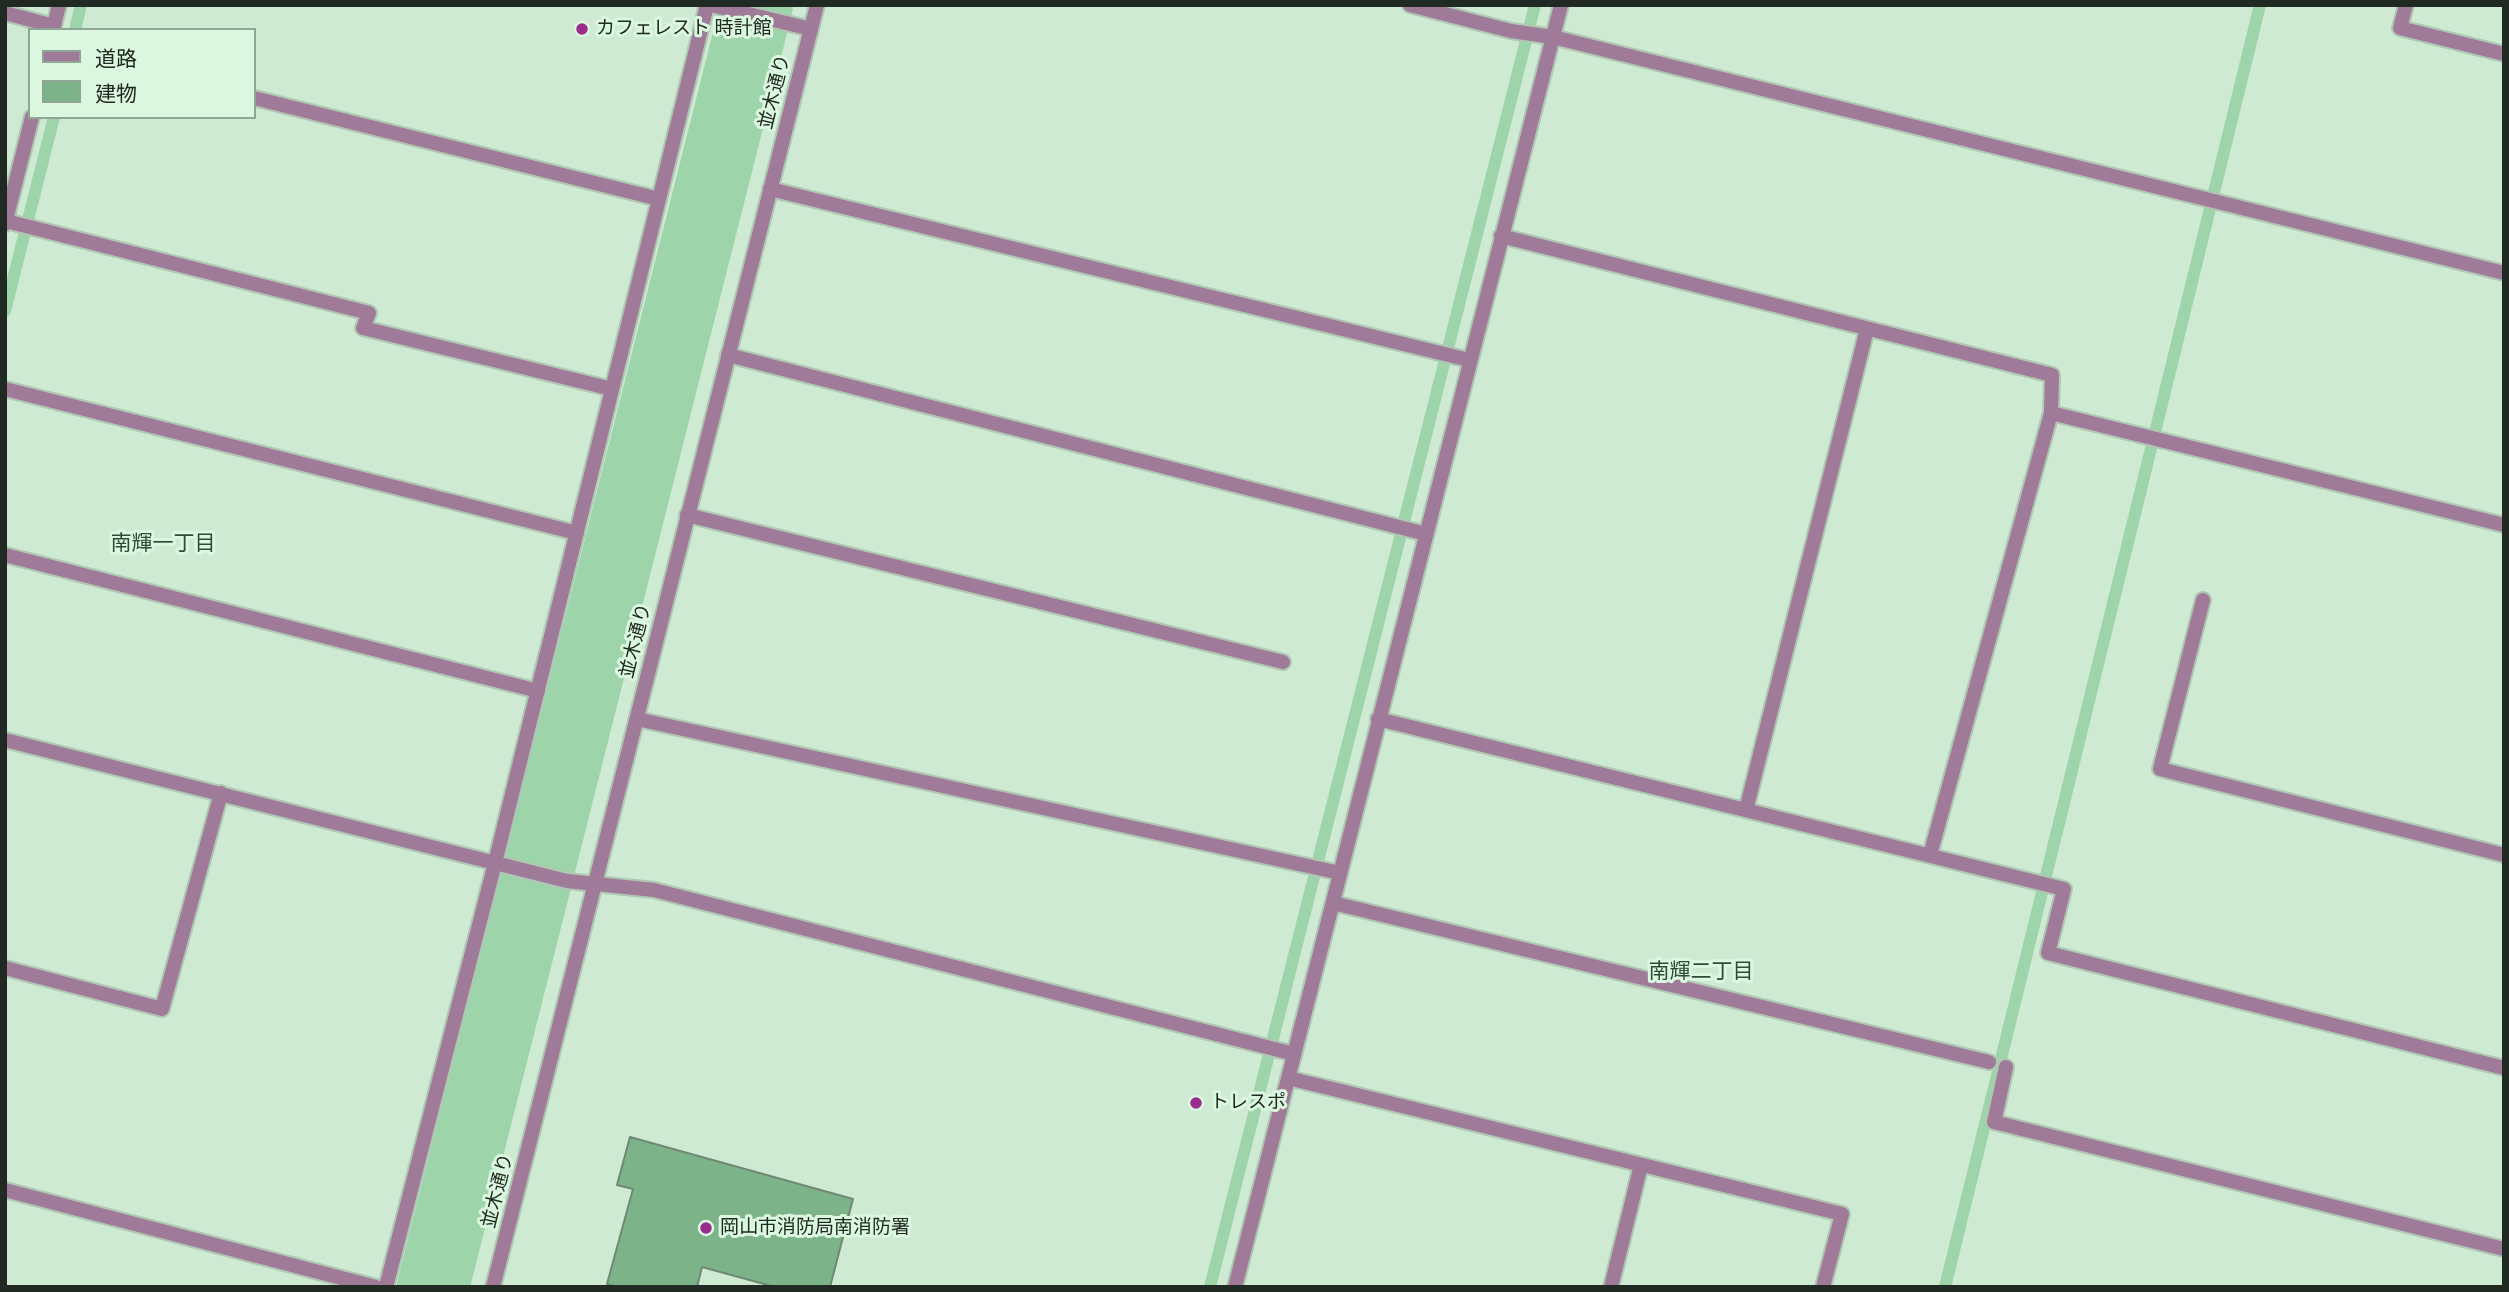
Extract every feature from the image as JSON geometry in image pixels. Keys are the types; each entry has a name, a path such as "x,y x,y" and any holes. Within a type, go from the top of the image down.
{"street":[{"path":"5,13 54,28 59,5"},
{"name":"並木通り","path":"493,1287 817,5"},
{"path":"1410,5 1511,31 1553,37 2504,273"},
{"path":"1236,1287 1288,1077 1287,1052 1333,903 1334,872 1378,719 1420,533 1464,359 1501,236 1561,5"},
{"path":"2406,5 2400,28 2504,54"},
{"path":"386,1287 503,865 538,691 612,389 659,199 714,6 811,29"},
{"path":"256,99 659,199"},
{"path":"32,119 11,223 369,313 363,328 612,389"},
{"path":"770,189 1464,359"},
{"path":"1501,236 2052,375 2052,412 1930,855"},
{"path":"1746,810 1867,329"},
{"path":"728,355 1420,533"},
{"path":"5,389 577,533"},
{"path":"2052,412 2504,525"},
{"path":"687,515 1283,662"},
{"path":"5,555 538,691"},
{"path":"2203,600 2160,769 2504,855"},
{"path":"637,719 1334,872"},
{"path":"1378,719 2064,889 2048,953 2504,1068"},
{"path":"5,740 567,881 654,890 1287,1052"},
{"path":"5,968 162,1009 221,793"},
{"path":"1333,903 1989,1062"},
{"path":"2006,1067 1994,1122 2504,1249"},
{"path":"1288,1077 1842,1214 1823,1287"},
{"path":"1611,1287 1641,1165"},
{"path":"5,1190 376,1287"}],"building":[{"path":"630,1137 853,1199 830,1287 775,1287 702,1267 697,1287 617,1287 607,1284 633,1189 617,1185"}],"waterway":[{"path":"75,28 81,5"},
{"path":"433,1287 757,5"},
{"path":"1210,1287 1535,5"},
{"path":"1945,1287 2260,5"},
{"path":"5,311 53,119"}],"place":[{"name":"カフェレスト 時計館","path":"582,29"},
{"name":"トレスポ","path":"1196,1103"},
{"name":"岡山市消防局南消防署","path":"706,1228"}],"district":[{"name":"南輝一丁目","path":"163,544"},
{"name":"南輝二丁目","path":"1701,972"}]}
